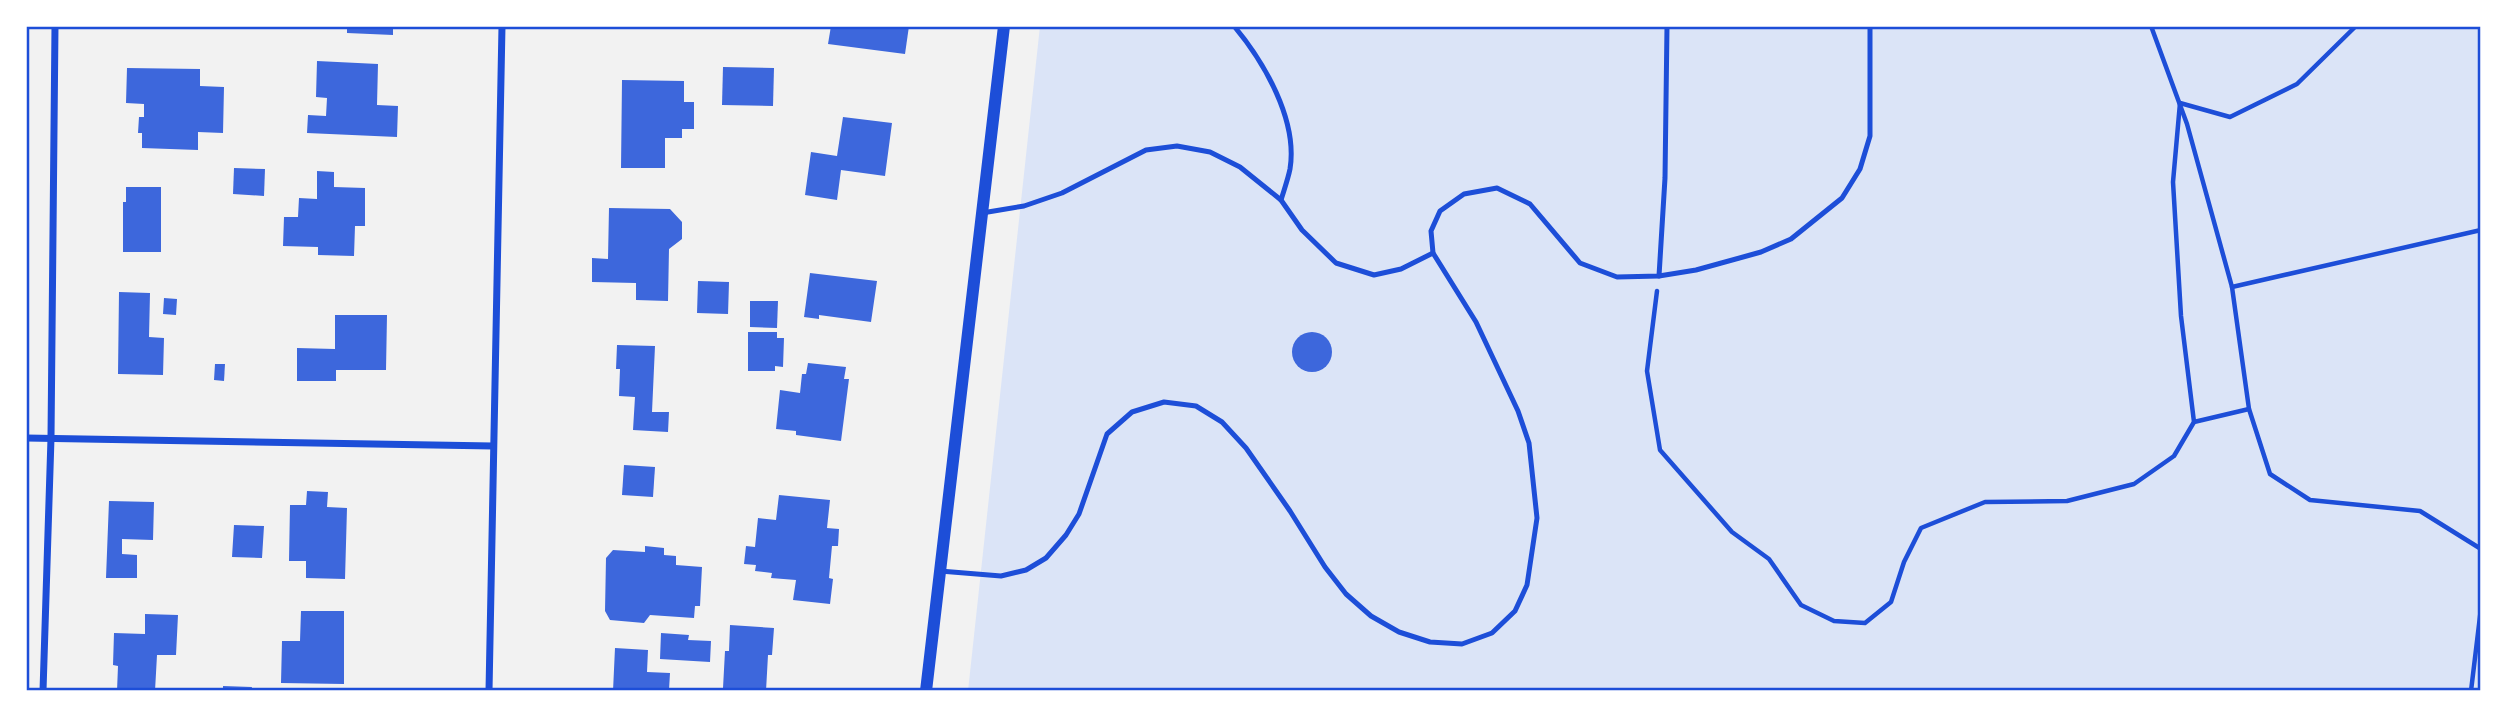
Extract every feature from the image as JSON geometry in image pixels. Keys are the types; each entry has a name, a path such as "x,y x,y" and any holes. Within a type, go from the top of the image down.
{"street":[{"path":"43,691 51,438 55,26"},
{"path":"489,691 502,26"},
{"path":"926,691 1004,26"},
{"path":"26,438 493,446"}],"lane":[{"path":"1234,26 1254,50 1271,79 1288,124 1291,167 1281,200"},
{"path":"1659,276 1665,178 1667,26"},
{"path":"940,571 1001,576 1026,569 1045,558 1066,535 1079,514 1107,435 1132,412 1164,402 1185,404 1196,406 1230,430 1290,510 1325,567 1346,594 1370,616 1399,632 1430,642 1462,644 1492,633 1515,611 1527,584 1537,517 1529,443 1518,411 1476,321 1433,253 1431,231 1440,211 1464,194 1497,188 1530,204 1580,263 1617,277 1659,276 1696,270 1761,252 1791,239 1842,198 1860,169 1870,136 1870,26"},
{"path":"982,213 1024,206 1062,193 1146,150 1177,146 1210,152 1240,167 1281,200 1302,230 1336,263 1374,275 1401,269 1433,253"}],"path":[{"path":"2151,26 2180,103 2232,287 2249,410 2270,474 2310,500 2420,511 2481,549"},
{"path":"2180,103 2230,117 2297,84 2356,26"},
{"path":"1659,276 1647,371 1660,450 1732,532 1769,559 1801,605 1834,621 1865,622 1891,602 1904,562 1921,528 1986,502 2067,501 2134,484 2174,456 2194,422 2181,316 2173,183 2180,103"},
{"path":"2232,287 2481,230"},
{"path":"2194,422 2249,410"},
{"path":"2471,691 2481,608"}],"shaded area":[{"path":"1040,26 2481,26 2481,691 968,691"}],"building":[{"path":"347,26 393,26 393,35 347,33"},
{"path":"831,26 909,26 905,54 828,44"},
{"path":"317,61 378,64 377,105 398,106 397,137 307,133 308,115 326,116 327,98 316,97"},
{"path":"723,67 774,68 773,106 722,105"},
{"path":"127,68 200,69 200,86 224,87 223,133 198,132 198,150 142,148 142,133 138,133 139,117 144,117 144,104 126,103"},
{"path":"622,80 684,81 684,102 694,102 694,129 682,129 682,138 665,138 665,168 621,168"},
{"path":"843,117 892,123 885,176 841,170 837,200 805,195 811,152 837,156"},
{"path":"234,168 265,169 264,196 233,194"},
{"path":"317,171 334,172 334,187 365,188 365,226 355,226 354,256 318,255 318,247 283,246 284,217 298,217 299,198 317,199"},
{"path":"126,187 161,187 161,252 123,252 123,202 126,202"},
{"path":"609,208 670,209 682,222 682,239 669,249 668,301 636,300 636,283 592,282 592,258 608,259"},
{"path":"810,273 877,281 871,322 819,315 819,319 804,317"},
{"path":"698,281 729,282 728,314 697,313"},
{"path":"119,292 150,293 149,337 164,338 163,375 118,374"},
{"path":"164,298 177,299 176,315 163,314"},
{"path":"750,301 778,301 777,328 750,327"},
{"path":"335,315 387,315 386,370 336,370 336,381 297,381 297,348 335,349"},
{"path":"748,332 777,332 777,338 784,338 783,367 775,366 775,371 748,371"},
{"path":"1312,332 1326,338 1332,352 1326,366 1312,372 1298,366 1292,352 1298,338"},
{"path":"617,345 655,346 652,412 669,412 668,432 633,430 635,397 619,396"},
{"path":"808,363 846,367 844,379 849,379 841,441 796,435 796,431 776,429 780,390 800,393 802,374 806,374"},
{"path":"215,364 225,364 224,381 214,380"},
{"path":"624,465 655,467 653,497 622,495"},
{"path":"307,491 328,492 327,507 347,508 345,579 306,578 306,561 289,561 290,505 306,505"},
{"path":"779,495 830,500 827,528 839,529 838,546 832,546 829,578 833,579 830,604 793,600 796,580 771,578 772,573 755,571 756,565 744,564 746,546 755,547 758,518 776,520"},
{"path":"109,501 154,502 153,540 122,539 122,554 137,555 137,578 106,578"},
{"path":"234,525 264,526 262,558 232,557"},
{"path":"645,546 664,548 664,555 676,556 676,565 702,567 700,606 695,606 694,618 650,615 644,623 610,620 605,611 606,558 613,550 645,552"},
{"path":"301,611 344,611 344,684 281,683 282,641 300,641"},
{"path":"145,614 178,615 176,655 157,655 155,691 117,691 118,666 113,665 114,633 145,634"},
{"path":"730,625 774,628 772,655 768,655 766,691 728,691 728,688 723,688"},
{"path":"661,633 689,635 688,640 711,641 710,662 660,659"},
{"path":"615,648 648,650 647,672 670,673 669,690 613,691"},
{"path":"223,686 252,687 251,691 223,691"}]}
